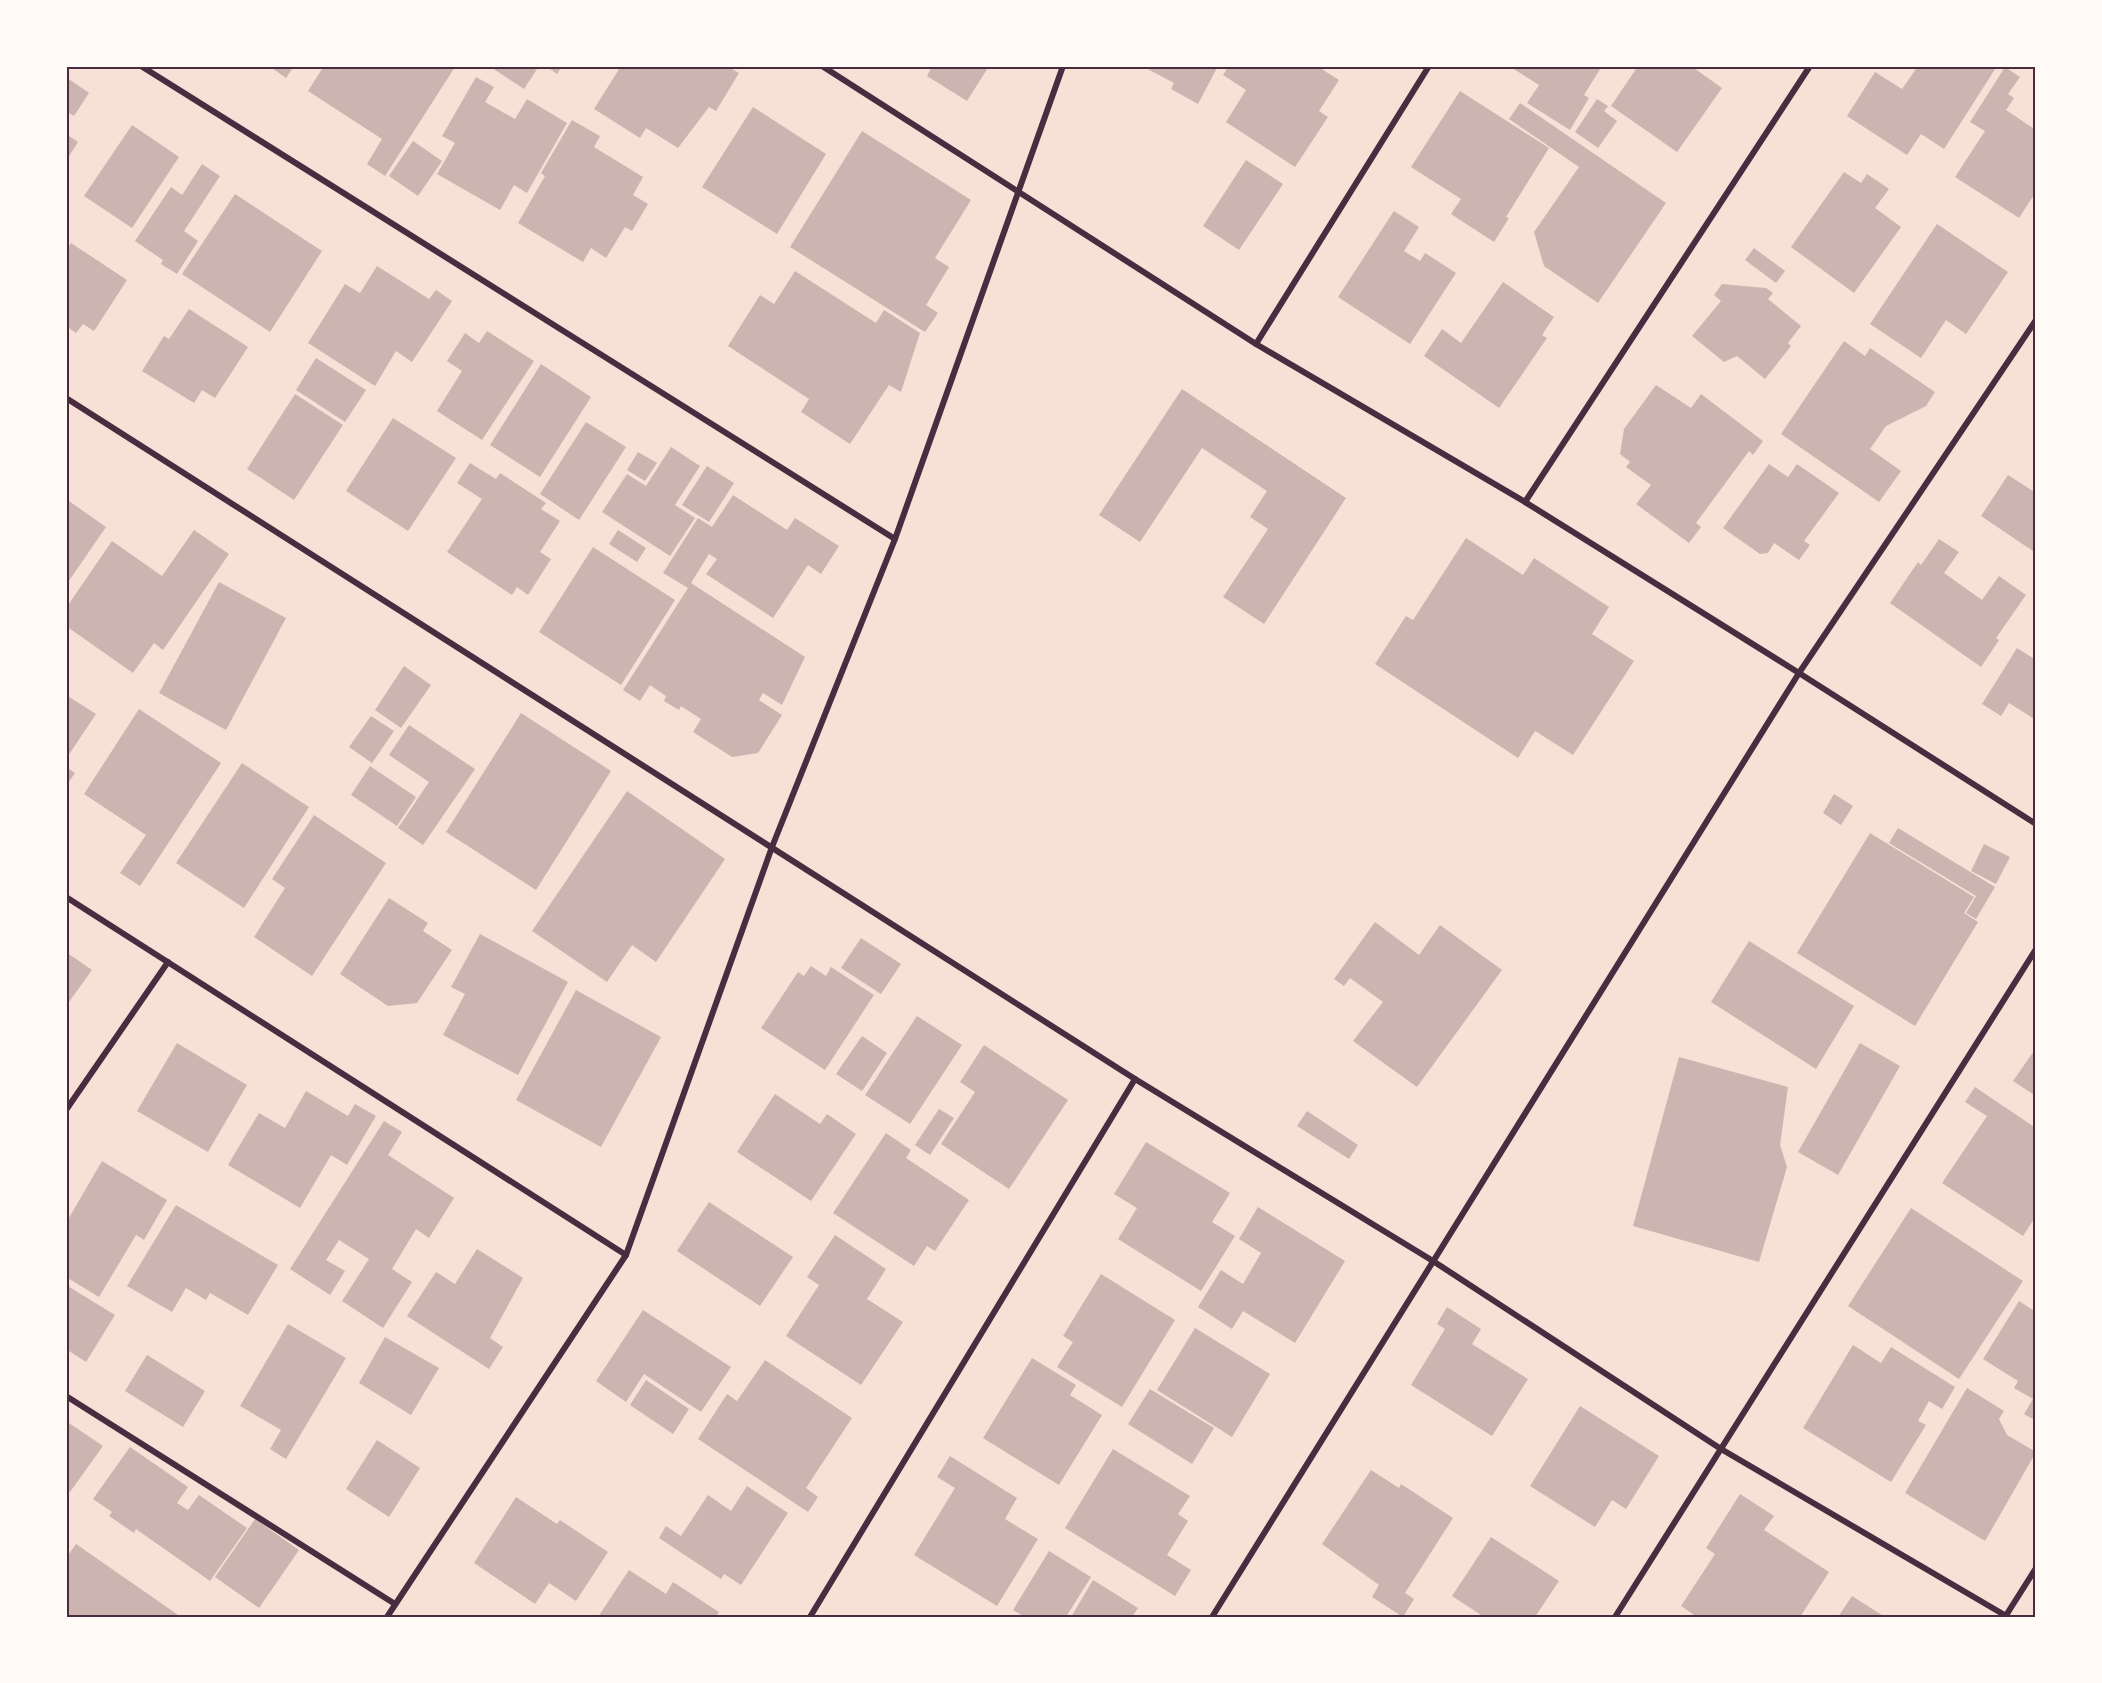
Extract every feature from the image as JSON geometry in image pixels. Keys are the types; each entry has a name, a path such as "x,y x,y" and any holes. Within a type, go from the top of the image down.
{"street":[{"path":"141,66 895,539"},
{"path":"822,66 1256,344 1525,502 2036,824"},
{"path":"387,1617 626,1255 772,848 895,539 1063,66"},
{"path":"1256,344 1429,66"},
{"path":"1525,502 1810,66"},
{"path":"1212,1617 1799,673 2036,320"},
{"path":"66,398 1135,1079 1433,1261 1721,1449 2006,1616 2036,1568"},
{"path":"66,897 626,1255"},
{"path":"1615,1617 2036,950"},
{"path":"66,1110 168,962"},
{"path":"810,1617 1135,1079"},
{"path":"66,1396 395,1604"}],"building":[{"path":"269,66 294,66 286,78"},
{"path":"324,66 455,67 385,176 367,164 382,139 308,91"},
{"path":"489,66 539,66 524,89"},
{"path":"546,66 562,66 557,74"},
{"path":"621,66 727,66 739,73 716,111 709,107 678,148 646,128 640,138 594,109"},
{"path":"932,66 989,66 967,101 927,76"},
{"path":"1142,66 1218,66 1198,104 1171,89 1174,83"},
{"path":"1229,66 1317,66 1339,80 1319,111 1328,117 1295,167 1226,122 1246,90 1223,75"},
{"path":"1509,66 1602,66 1584,95 1589,98 1570,130 1527,103 1539,85"},
{"path":"1638,66 1691,66 1722,88 1677,152 1611,106"},
{"path":"1918,66 1997,66 1944,149 1921,134 1907,155 1847,116 1875,72 1902,89"},
{"path":"2005,67 2020,77 2008,94 2014,98 2006,110 2036,130 2036,192 2019,218 1955,177 1985,131 1970,122"},
{"path":"66,77 89,93 74,116 66,111"},
{"path":"476,77 494,87 485,102 515,119 527,99 567,123 527,193 514,185 500,210 437,174 455,143 442,136"},
{"path":"1460,91 1549,148 1506,217 1509,218 1494,242 1451,214 1461,199 1411,167"},
{"path":"1597,99 1608,106 1604,111 1617,121 1598,148 1575,132"},
{"path":"1520,103 1666,203 1598,303 1544,266 1534,232 1579,167 1509,119"},
{"path":"753,107 826,154 777,234 702,187"},
{"path":"572,120 600,136 594,147 643,177 633,195 648,204 632,231 625,227 606,258 591,248 583,262 518,223 545,176 541,173"},
{"path":"132,125 179,157 132,228 84,196"},
{"path":"862,131 971,200 935,258 949,267 926,305 938,313 925,332 790,247"},
{"path":"66,134 78,142 66,161"},
{"path":"413,141 442,161 418,196 389,176"},
{"path":"1246,160 1283,184 1239,250 1203,226"},
{"path":"202,164 220,176 184,231 198,241 177,274 161,264 163,260 135,241 171,187 182,195"},
{"path":"1844,172 1861,183 1867,174 1889,189 1875,208 1901,227 1854,293 1791,247"},
{"path":"235,194 322,251 270,332 182,274"},
{"path":"1394,211 1419,227 1404,251 1420,261 1425,253 1456,273 1410,344 1338,297"},
{"path":"1937,224 2008,272 1966,334 1946,320 1921,358 1870,324"},
{"path":"71,243 127,280 94,331 83,324 76,333 69,328 66,332 66,251"},
{"path":"1754,248 1785,271 1776,283 1745,260"},
{"path":"377,266 429,299 436,290 452,301 412,362 396,351 375,386 308,343 345,284 360,293"},
{"path":"795,271 876,323 884,310 920,333 901,392 889,385 850,444 801,412 809,399 728,346 760,295 774,304"},
{"path":"1503,282 1554,317 1542,335 1547,338 1499,408 1424,356 1442,329 1461,343"},
{"path":"1722,284 1766,288 1773,293 1768,299 1801,326 1788,343 1791,346 1765,379 1737,356 1724,362 1692,336 1721,301 1714,295"},
{"path":"189,309 248,347 215,398 202,390 194,403 142,371 164,336 169,339"},
{"path":"487,331 534,361 482,440 437,411 462,371 447,361 465,333 479,343"},
{"path":"1844,341 1865,356 1870,348 1935,392 1926,406 1886,426 1870,449 1901,471 1879,502 1781,434"},
{"path":"316,358 366,390 345,422 296,390"},
{"path":"541,364 591,397 540,477 490,445"},
{"path":"1656,385 1691,408 1701,394 1763,441 1753,455 1749,451 1696,523 1701,527 1689,543 1636,504 1651,485 1626,467 1630,462 1620,454 1624,429"},
{"path":"1182,389 1346,498 1264,624 1223,597 1268,529 1250,517 1267,491 1202,448 1140,542 1099,515"},
{"path":"295,394 343,425 294,500 247,469"},
{"path":"393,418 456,458 408,531 346,491"},
{"path":"586,422 626,447 579,520 540,494"},
{"path":"671,447 700,466 675,505 695,518 670,556 602,512 627,474 646,486"},
{"path":"638,452 657,463 645,481 627,470"},
{"path":"470,463 496,479 500,473 546,503 541,509 560,521 540,552 551,559 528,595 517,587 512,595 447,552 482,499 457,483"},
{"path":"1769,464 1788,477 1797,464 1839,493 1804,541 1810,545 1799,560 1774,543 1768,553 1760,554 1723,528"},
{"path":"707,466 734,483 709,522 682,505"},
{"path":"2008,475 2036,493 2036,553 1981,516"},
{"path":"733,495 787,530 795,518 839,546 821,574 808,565 773,618 706,574 717,559 709,554 691,583 805,657 782,705 763,693 759,700 782,715 758,753 732,757 693,732 701,719 681,706 679,710 664,701 666,696 650,685 640,701 623,690 688,588 663,573 698,518 712,527"},
{"path":"66,499 106,527 66,585"},
{"path":"194,530 229,554 163,650 154,643 133,673 66,626 66,608 112,541 162,576"},
{"path":"618,530 646,548 637,562 609,544"},
{"path":"1466,538 1523,575 1534,558 1609,607 1592,634 1634,661 1573,755 1535,731 1518,758 1375,664 1406,616 1413,620"},
{"path":"1939,539 1959,552 1944,573 1982,600 1999,576 2026,595 1996,638 1999,640 1981,667 1890,603 1918,562 1921,565"},
{"path":"593,547 675,600 621,685 539,632"},
{"path":"219,582 286,618 226,730 159,693"},
{"path":"2017,648 2036,660 2036,720 2009,703 2001,716 1982,704"},
{"path":"404,666 431,685 401,728 375,710"},
{"path":"66,695 96,714 66,759"},
{"path":"139,709 221,763 140,886 120,873 146,835 84,794"},
{"path":"521,713 611,771 536,890 446,832"},
{"path":"371,716 394,731 372,763 349,747"},
{"path":"409,725 475,769 423,845 398,828 429,782 389,755"},
{"path":"242,763 309,807 244,908 176,863"},
{"path":"370,766 416,797 397,826 351,795"},
{"path":"66,767 75,773 66,786"},
{"path":"627,791 725,859 656,962 632,945 607,982 532,931"},
{"path":"1834,794 1853,806 1841,825 1823,813"},
{"path":"314,815 386,863 312,976 254,937 285,888 272,879"},
{"path":"1898,828 1995,887 1976,919 1966,913 1976,896 1889,843"},
{"path":"1870,833 1974,897 1964,913 1978,922 1915,1026 1797,953"},
{"path":"1984,844 2010,857 1996,884 1971,871"},
{"path":"389,898 428,923 423,931 452,950 417,1003 388,1006 340,974"},
{"path":"1375,922 1419,955 1440,925 1502,970 1417,1087 1353,1041 1383,1002 1350,978 1344,986 1334,979"},
{"path":"480,934 568,982 518,1075 443,1035 465,994 451,987"},
{"path":"861,938 901,964 881,994 841,968"},
{"path":"1749,941 1854,1006 1816,1069 1711,1002"},
{"path":"66,952 92,970 66,1006"},
{"path":"811,966 826,976 831,967 874,995 825,1070 761,1028 798,972 804,976"},
{"path":"576,990 661,1037 601,1147 516,1100"},
{"path":"917,1016 962,1045 910,1124 865,1095"},
{"path":"862,1036 887,1053 862,1091 836,1074"},
{"path":"177,1043 247,1085 208,1152 137,1111"},
{"path":"1860,1043 1900,1066 1838,1175 1798,1152"},
{"path":"984,1045 1068,1100 1009,1189 941,1144 975,1092 960,1082"},
{"path":"2036,1048 2036,1096 2013,1081"},
{"path":"1679,1057 1788,1087 1780,1145 1787,1167 1759,1262 1633,1226"},
{"path":"1975,1087 2036,1128 2036,1216 2023,1236 1942,1183 1987,1116 1965,1102"},
{"path":"306,1091 348,1116 355,1104 376,1116 347,1165 331,1155 300,1208 228,1165 259,1113 285,1128"},
{"path":"775,1094 820,1124 827,1114 856,1134 811,1201 737,1152"},
{"path":"939,1109 954,1118 930,1155 915,1145"},
{"path":"1307,1111 1358,1145 1349,1159 1297,1126"},
{"path":"384,1121 402,1132 388,1155 454,1198 429,1238 416,1229 392,1269 412,1282 383,1328 342,1301 369,1259 339,1240 326,1260 345,1271 330,1295 290,1269"},
{"path":"886,1133 911,1150 906,1158 969,1200 935,1251 927,1246 914,1266 833,1213"},
{"path":"1146,1142 1230,1193 1212,1222 1235,1236 1201,1291 1118,1239 1137,1208 1114,1194"},
{"path":"102,1161 167,1200 144,1240 136,1235 99,1297 66,1277 66,1223"},
{"path":"709,1202 793,1257 760,1306 677,1251"},
{"path":"176,1205 278,1265 248,1315 210,1293 206,1300 186,1288 172,1312 127,1286"},
{"path":"1258,1207 1345,1261 1295,1343 1243,1311 1232,1329 1198,1307 1221,1270 1243,1284 1261,1253 1239,1239"},
{"path":"1911,1208 2023,1281 1959,1379 1848,1306"},
{"path":"835,1235 886,1269 867,1299 903,1322 861,1385 786,1336 819,1285 807,1277"},
{"path":"477,1249 523,1278 490,1338 503,1347 489,1369 407,1316 436,1272 455,1284"},
{"path":"1101,1274 1175,1320 1122,1407 1057,1367 1073,1342 1063,1336"},
{"path":"66,1285 115,1315 86,1362 66,1349"},
{"path":"2019,1301 2036,1312 2036,1421 2024,1414 2033,1399 2014,1388 2018,1381 1983,1359"},
{"path":"1447,1307 1481,1329 1472,1344 1528,1379 1492,1436 1411,1385 1445,1329 1437,1324"},
{"path":"643,1310 731,1367 701,1412 644,1374 626,1402 596,1381"},
{"path":"288,1324 346,1358 286,1459 270,1449 281,1430 240,1406"},
{"path":"1195,1328 1270,1374 1232,1437 1157,1390"},
{"path":"385,1337 439,1368 411,1415 359,1383"},
{"path":"1853,1345 1881,1363 1891,1347 1955,1387 1942,1409 1929,1401 1918,1421 1926,1425 1891,1482 1803,1428"},
{"path":"147,1355 205,1391 183,1427 125,1391"},
{"path":"1032,1358 1076,1385 1070,1395 1102,1415 1059,1485 983,1438"},
{"path":"765,1360 852,1418 806,1488 818,1497 808,1512 698,1439 727,1394 737,1401"},
{"path":"646,1380 689,1409 673,1434 630,1405"},
{"path":"1967,1388 2004,1411 1999,1419 2007,1435 2036,1452 1985,1541 1905,1493"},
{"path":"1150,1389 1214,1428 1192,1464 1128,1424"},
{"path":"1580,1406 1659,1456 1626,1509 1612,1500 1595,1527 1530,1486"},
{"path":"66,1421 103,1446 70,1492 66,1489"},
{"path":"377,1440 420,1468 389,1517 346,1489"},
{"path":"130,1447 188,1487 177,1503 188,1510 199,1495 247,1528 210,1581 136,1529 134,1533 109,1516 112,1512 93,1499"},
{"path":"1113,1449 1190,1496 1178,1514 1188,1521 1167,1555 1191,1570 1175,1596 1065,1528"},
{"path":"950,1456 1017,1498 1005,1519 1038,1539 997,1606 914,1555 955,1488 937,1477"},
{"path":"1371,1470 1399,1488 1401,1484 1453,1518 1405,1593 1414,1599 1403,1617 1372,1597 1379,1585 1322,1544"},
{"path":"747,1486 788,1513 741,1585 724,1574 721,1579 659,1538 666,1526 681,1536 708,1495 731,1511"},
{"path":"1740,1494 1774,1516 1764,1530 1829,1572 1800,1617 1697,1617 1681,1606 1715,1554 1706,1548"},
{"path":"516,1497 557,1524 560,1520 608,1552 576,1601 549,1583 535,1604 474,1563"},
{"path":"255,1519 299,1550 259,1608 215,1577"},
{"path":"1491,1537 1559,1581 1535,1617 1484,1617 1452,1596"},
{"path":"76,1544 181,1617 66,1617 66,1558"},
{"path":"1049,1551 1091,1577 1066,1617 1025,1617 1013,1610"},
{"path":"629,1570 666,1594 673,1582 719,1612 716,1617 598,1617"},
{"path":"1093,1580 1138,1608 1132,1617 1071,1617"},
{"path":"1852,1596 1885,1617 1838,1617"}]}
